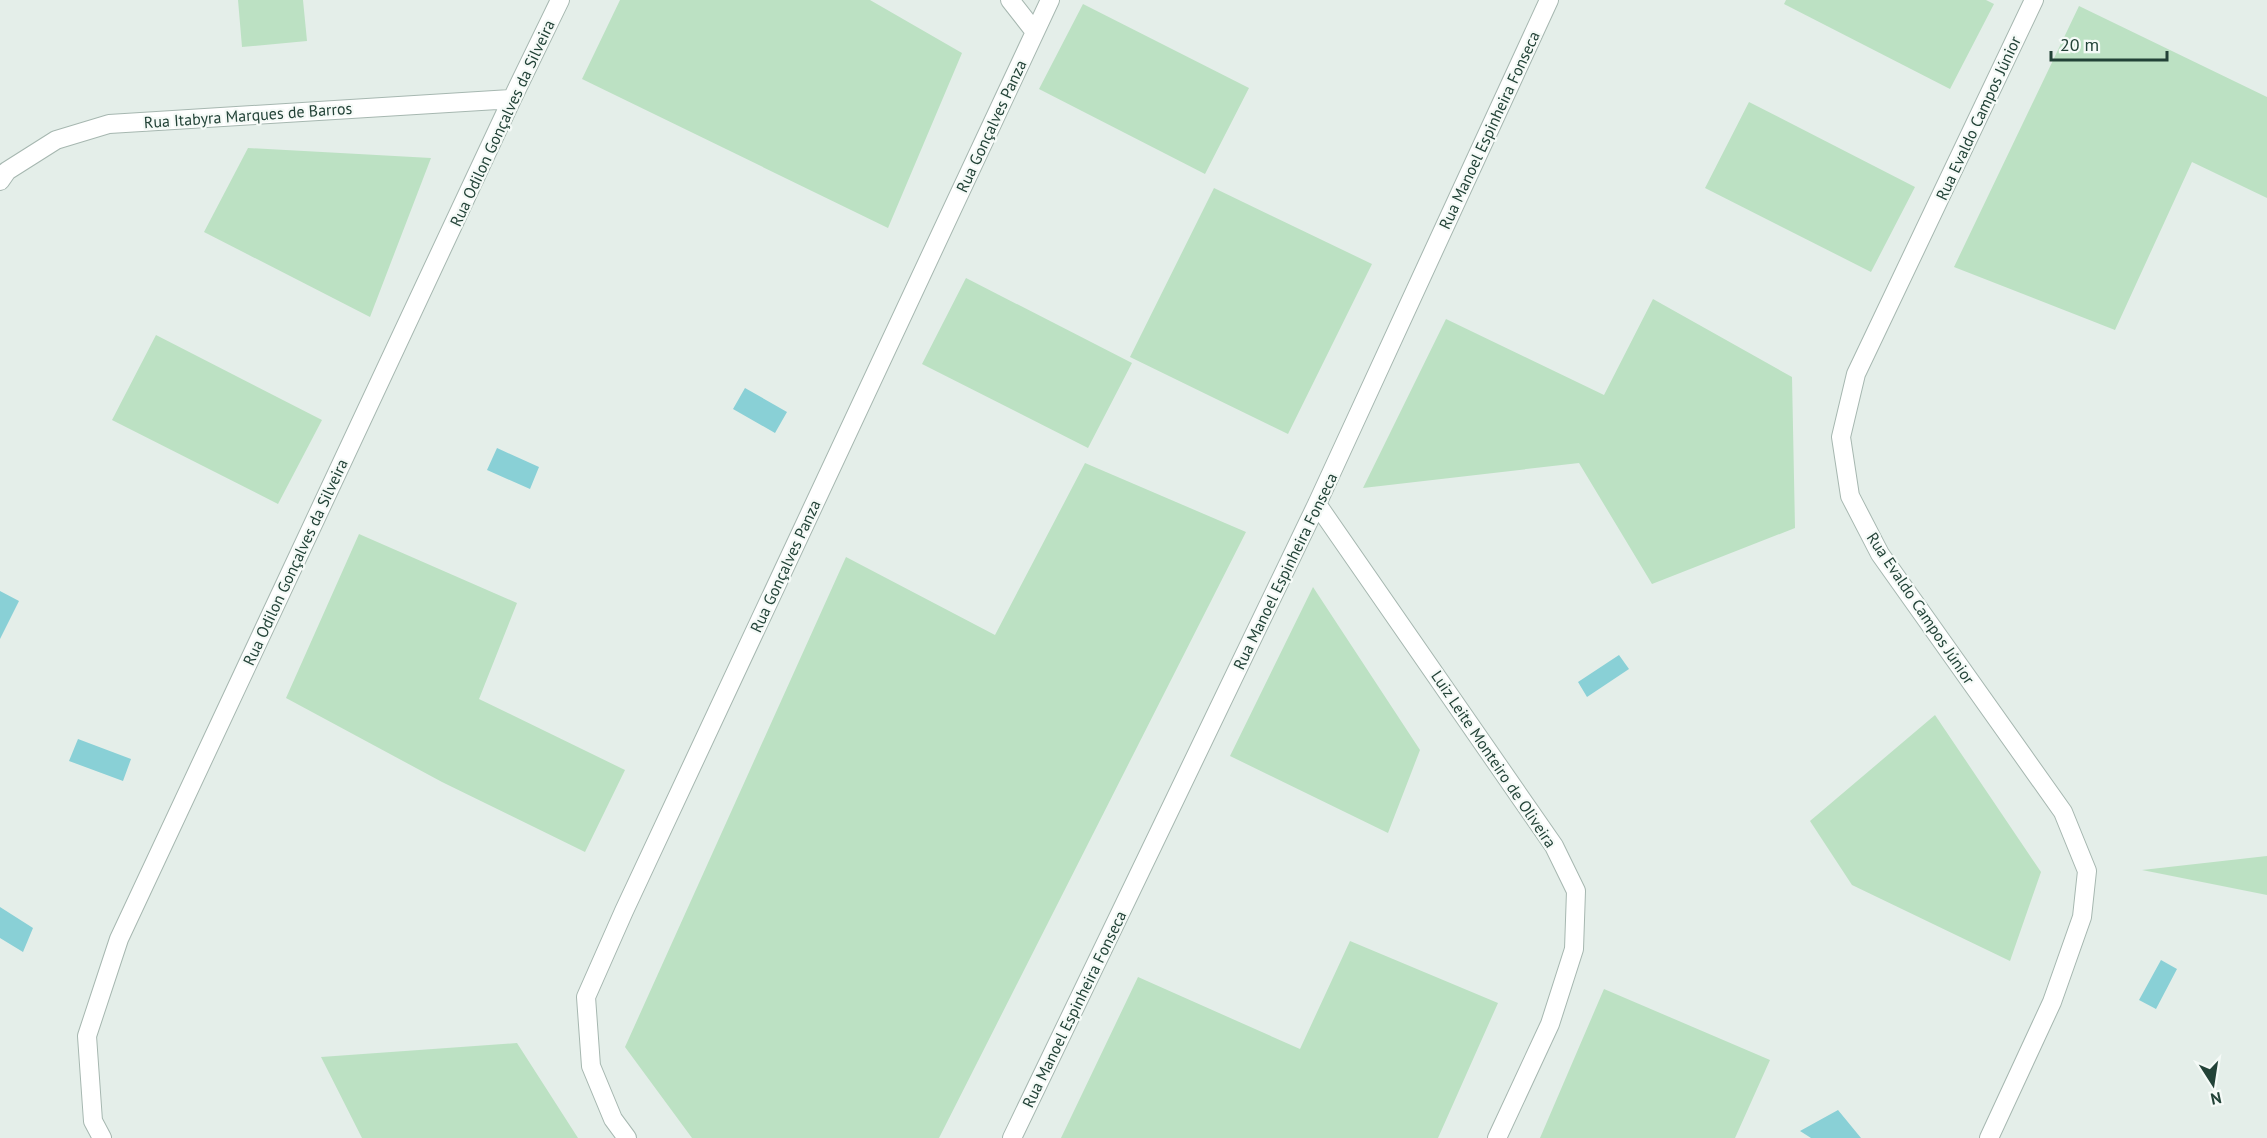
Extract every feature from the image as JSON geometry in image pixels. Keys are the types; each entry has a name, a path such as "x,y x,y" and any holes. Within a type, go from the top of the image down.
{"street":[{"name":"Rua Odilon Gonçalves da Silveira","path":"102,1138 93,1121 87,1036 119,939 560,0"},
{"path":"1010,0 1035,32"},
{"name":"Rua Gonçalves Panza","path":"627,1138 614,1119 591,1066 586,997 629,900 1050,0"},
{"name":"Rua Manoel Espinheira Fonseca","path":"1012,1138 1317,504 1549,0"},
{"name":"Rua Evaldo Campos Júnior","path":"1989,1138 2052,1002 2082,917 2087,871 2063,812 1880,554 1850,496 1841,437 1856,374 2034,0"},
{"name":"Rua Itabyra Marques de Barros","path":"0,181 7,171 56,140 110,124 512,99"},
{"name":"Luiz Leite Monteiro de Oliveira","path":"1317,504 1554,846 1576,891 1574,949 1551,1024 1497,1138"}],"green space":[{"path":"238,0 303,0 307,41 242,47"},
{"path":"620,0 870,0 962,53 888,228 582,79"},
{"path":"1786,0 1986,0 1994,4 1950,89 1784,4"},
{"path":"1083,4 1249,88 1205,174 1039,89"},
{"path":"2079,6 2267,97 2267,198 2192,162 2115,330 1954,267"},
{"path":"1749,102 1915,187 1871,272 1705,188"},
{"path":"248,148 431,158 370,317 204,232"},
{"path":"1214,188 1372,264 1288,434 1130,357"},
{"path":"966,278 1132,363 1088,448 922,364"},
{"path":"1653,299 1792,377 1795,528 1652,584 1579,463 1363,488 1446,319 1604,395"},
{"path":"156,335 322,420 278,504 112,420"},
{"path":"1085,463 1246,532 939,1138 692,1138 625,1047 846,557 995,635"},
{"path":"359,534 517,603 479,699 625,770 585,852 442,782 286,698"},
{"path":"1313,587 1420,750 1388,833 1230,756"},
{"path":"1935,715 2041,872 2010,961 1852,885 1810,821"},
{"path":"2267,856 2267,895 2142,870"},
{"path":"1350,941 1498,1003 1438,1138 1061,1138 1138,977 1300,1049"},
{"path":"1604,989 1770,1060 1735,1138 1540,1138"},
{"path":"517,1043 578,1138 362,1138 321,1057"}],"water":[{"path":"745,388 787,412 775,433 733,409"},
{"path":"497,448 539,467 530,489 487,470"},
{"path":"0,591 19,601 0,639"},
{"path":"1619,655 1629,669 1587,697 1578,682"},
{"path":"78,739 131,759 123,781 69,761"},
{"path":"0,907 33,928 23,952 0,938"},
{"path":"2161,960 2177,969 2156,1009 2139,1000"},
{"path":"1838,1110 1861,1138 1811,1138 1800,1131"}]}
